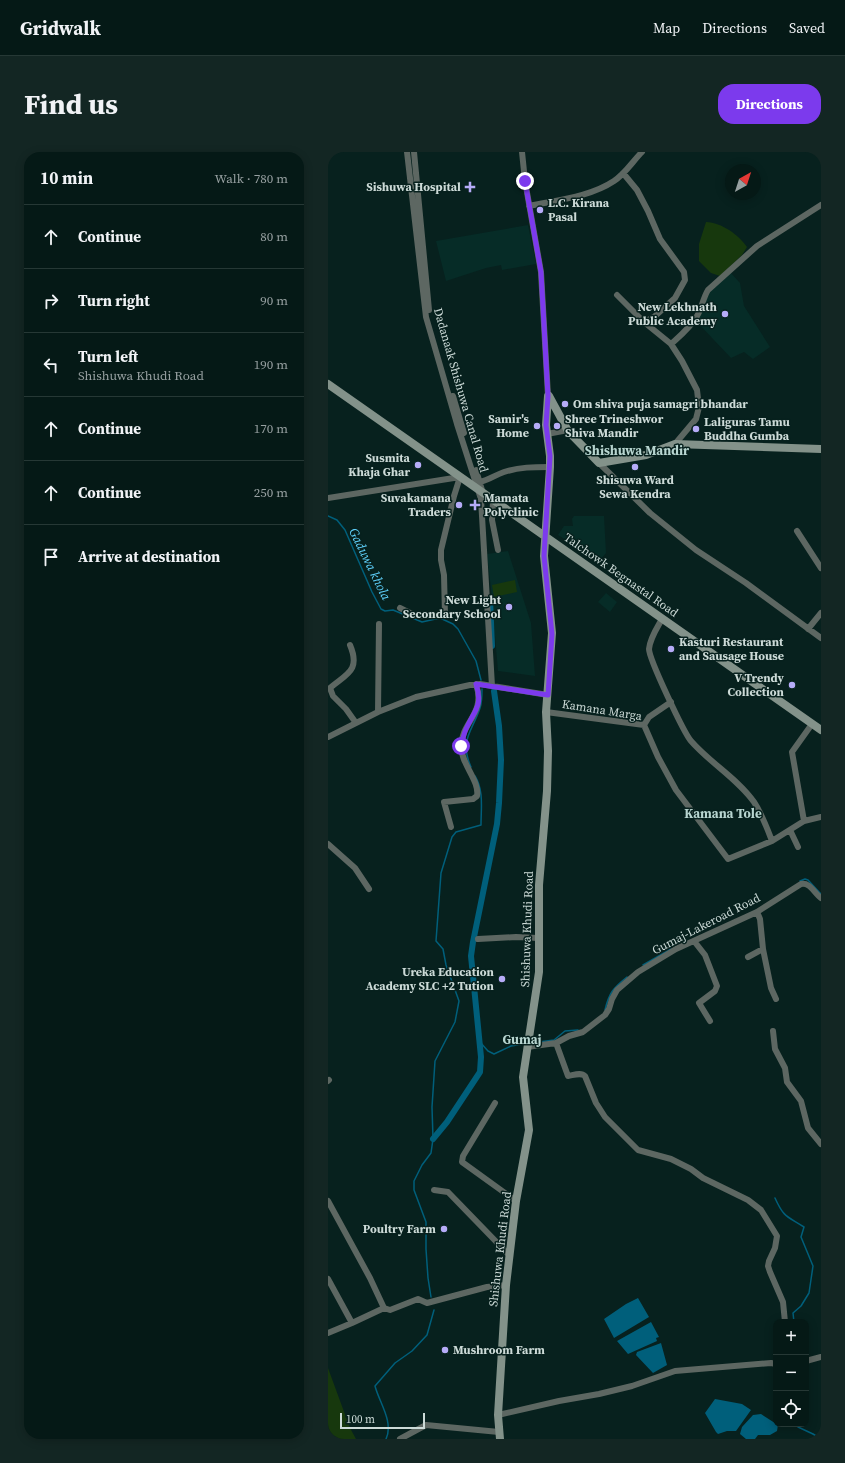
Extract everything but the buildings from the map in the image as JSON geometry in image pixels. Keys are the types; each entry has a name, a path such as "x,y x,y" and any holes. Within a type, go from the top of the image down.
{"main road":[{"name":"Talchowk Begnastal Road","path":"328,384 821,730"},
{"path":"548,396 568,430 599,463 646,455 675,444 821,449"},
{"name":"Shishuwa Khudi Road","path":"499,1436 498,1415 506,1285 516,1201 529,1130 523,1077 539,972 539,885 547,791 548,751 546,712 552,634 544,556 550,467 546,425 548,396"}],"street":[{"name":"Dadanaak Shishuwa Canal Road","path":"407,152 426,317 457,424 481,492"},
{"name":"Dadanaak Shishuwa Canal Road","path":"414,152 430,315 464,436 480,482 481,492"},
{"path":"522,152 529,206 541,272 548,396"},
{"path":"529,206 580,195 616,180 642,152"},
{"path":"622,173 637,190 660,238 684,272 685,280 675,298 654,317 644,322"},
{"path":"671,344 681,336 697,316 708,290 757,246 821,204"},
{"path":"617,295 644,322 671,344 682,361 697,390 699,407 696,418 675,444"},
{"path":"547,434 568,430"},
{"path":"599,463 650,513 696,550 746,583 821,638"},
{"path":"480,482 503,472 516,469 550,467"},
{"path":"328,498 460,477 441,550 444,575 445,615 416,616 400,608"},
{"path":"481,492 480,499 484,540 492,686"},
{"path":"493,501 492,520 498,550"},
{"path":"797,531 821,568"},
{"path":"808,629 821,613"},
{"path":"662,619 651,640 649,649 650,655 671,702 690,740 744,790 755,803 772,841"},
{"path":"378,712 379,624"},
{"path":"350,646 354,654 354,664 352,670 330,688 333,696 346,708 356,723"},
{"path":"451,827 444,802 473,799 477,796 474,782 464,760 461,746 467,727 474,716 479,702 476,684"},
{"path":"328,737 378,712 416,697 470,685 476,684 492,686 548,695"},
{"path":"644,725 649,717 671,702"},
{"name":"Kamana Marga","path":"546,712 644,725 658,757 676,790 728,859 772,841 804,821 821,817"},
{"path":"804,821 792,752 812,724"},
{"path":"790,830 798,846"},
{"path":"328,844 355,868 369,889"},
{"name":"Gumaj-Lakeroad Road","path":"527,1047 556,1043 569,1036 583,1032 601,1019 609,1010 612,999 617,990 638,972 676,949 757,912 803,883 809,885 821,898"},
{"path":"757,912 760,919 763,949 771,988 776,999"},
{"path":"478,939 516,937 538,938"},
{"path":"694,941 705,955 717,986 715,991 700,1003 710,1021"},
{"path":"748,957 763,949"},
{"path":"773,1031 775,1049 784,1068 787,1082 801,1101 808,1128 821,1144"},
{"path":"556,1043 568,1076 579,1073 585,1076 596,1102 605,1118 638,1150 671,1159 690,1168 703,1178 748,1200 761,1210 777,1236 775,1248 768,1266 783,1302 785,1319"},
{"path":"495,1103 463,1156 462,1162 516,1201"},
{"path":"434,1190 448,1192 510,1256"},
{"path":"328,1201 370,1278 384,1308"},
{"path":"328,1279 352,1323"},
{"path":"328,1333 384,1308 390,1310 418,1299 427,1303 487,1286 506,1285"},
{"path":"809,1360 821,1357"},
{"path":"498,1415 559,1401 600,1394 632,1386 675,1371 773,1364"},
{"path":"400,1439 426,1425 499,1436"}],"shaded area":[{"path":"528,225 536,264 502,270 501,265 486,268 446,281 436,241"},
{"name":"New Lekhnath Public Academy","path":"730,272 740,283 744,306 770,347 753,359 744,352 731,358 696,321 711,289"},
{"path":"574,516 604,516 606,553 599,561 558,535 564,526 573,526 572,519"},
{"name":"New Light Secondary School","path":"508,551 531,623 535,676 498,671 487,554"},
{"path":"606,593 617,602 610,612 598,602"}],"green space":[{"path":"706,222 718,224 729,230 747,247 742,255 720,276 711,273 699,261 699,244"},
{"path":"515,580 517,592 494,597 492,585"},
{"path":"328,1368 350,1428 356,1439 328,1439"}],"water":[{"path":"638,1298 649,1317 614,1338 604,1319 626,1304"},
{"path":"651,1322 659,1337 656,1338 657,1341 628,1354 617,1341"},
{"path":"661,1343 667,1365 653,1373 636,1355 637,1352"},
{"path":"715,1399 742,1404 751,1410 736,1431 727,1431 718,1434 716,1432 705,1413"},
{"path":"761,1414 773,1422 773,1427 778,1427 777,1431 770,1435 758,1435 755,1439 746,1439 740,1434 742,1427 753,1415"}],"waterway":[{"name":"Gaduwa khola","path":"328,516 337,520 345,530 381,609 385,611 393,610 422,622 440,618 453,624 458,629 476,661 481,680"},
{"path":"490,599 492,646"},
{"path":"471,767 466,750 466,743 480,708 482,701 482,689"},
{"path":"433,1139 447,1122 480,1072 481,1057 471,956 497,824 499,803 501,760 499,726 494,691"},
{"path":"431,1297 426,1249 426,1222 414,1190 414,1181 422,1165 431,1153 433,1139 432,1107 435,1061 455,1022 459,1001 446,965 443,949 436,941 441,873 452,837 456,832 481,825 481,794 475,776"},
{"path":"800,881 805,879 808,880 821,894"},
{"path":"643,965 671,949"},
{"path":"605,1010 612,991 627,977"},
{"path":"531,1043 554,1040 565,1031 578,1030"},
{"path":"480,1042 488,1051 494,1054 511,1046 523,1044"},
{"path":"775,1198 784,1213 804,1227 801,1237 813,1266 809,1293 801,1306 793,1313 794,1319"},
{"path":"386,1439 388,1432 387,1419 375,1386 395,1363 412,1351 427,1335 434,1310"},
{"path":"798,1427 821,1439"}],"place":[{"name":"Sishuwa Hospital","path":"470,187"},
{"name":"L.C. Kirana Pasal","path":"540,210"},
{"name":"New Lekhnath Public Academy","path":"725,314"},
{"name":"Om shiva puja samagri bhandar","path":"565,404"},
{"name":"Samir's Home","path":"537,426"},
{"name":"Shree Trineshwor Shiva Mandir","path":"557,426"},
{"name":"Laliguras Tamu Buddha Gumba","path":"696,429"},
{"name":"Susmita Khaja Ghar","path":"418,465"},
{"name":"Shisuwa Ward Sewa Kendra","path":"635,467"},
{"name":"Suvakamana Traders","path":"459,505"},
{"name":"Mamata Polyclinic","path":"475,505"},
{"name":"New Light Secondary School","path":"509,607"},
{"name":"Kasturi Restaurant and Sausage House","path":"671,649"},
{"name":"V Trendy Collection","path":"792,685"},
{"name":"Ureka Education Academy SLC +2 Tution","path":"502,979"},
{"name":"Poultry Farm","path":"444,1229"},
{"name":"Mushroom Farm","path":"445,1350"}],"district":[{"name":"Shishuwa Mandir","path":"637,450"},
{"name":"Kamana Tole","path":"723,813"},
{"name":"Gumaj","path":"522,1039"}],"route":[{"path":"461,746 467,727 474,716 479,702 476,684 548,695 552,634 544,556 550,467 546,425 548,396 541,272 525,181"}]}
